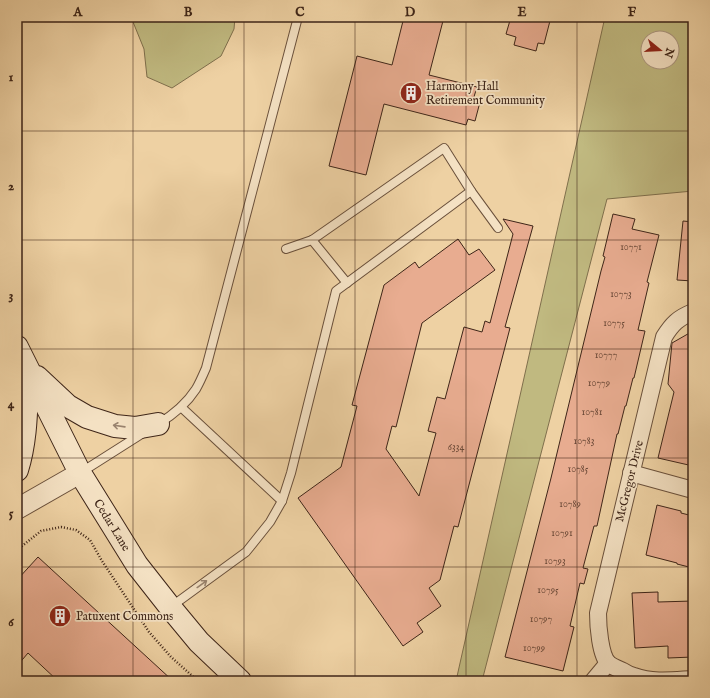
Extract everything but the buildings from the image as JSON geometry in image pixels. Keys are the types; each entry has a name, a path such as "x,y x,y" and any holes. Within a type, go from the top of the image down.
{"main road":[{"name":"Cedar Lane","path":"17,347 80,473 137,565 199,642 240,681"},
{"path":"28,368 68,406 87,417 115,426 135,428 158,424"},
{"path":"17,470 23,448 25,433 28,368"}],"street":[{"name":"McGregor Drive","path":"608,664 600,641 598,613 631,473 664,338 676,321 684,315 693,312"},
{"path":"17,510 80,473"},
{"path":"631,473 693,490"},
{"path":"593,681 608,664 634,676 648,679 693,679"}],"lane":[{"path":"80,473 166,419 181,407 196,390 206,368 298,17"},
{"path":"286,249 312,240 444,148 471,191 498,228"},
{"path":"170,607 246,552 270,522 282,501 336,291 471,191"},
{"path":"312,240 347,283"},
{"path":"181,407 282,501"}],"path":[{"path":"17,550 40,531 61,527 76,530 90,540 102,561 149,632 172,657 198,681"}],"shaded area":[{"path":"131,17 235,17 234,29 221,56 172,88 147,77 144,49"},
{"path":"605,17 693,17 693,191 607,199 482,681 456,681"}],"place":[{"name":"Harmony Hall Retirement Community","path":"411,93"},
{"name":"Patuxent Commons","path":"60,616"}]}
